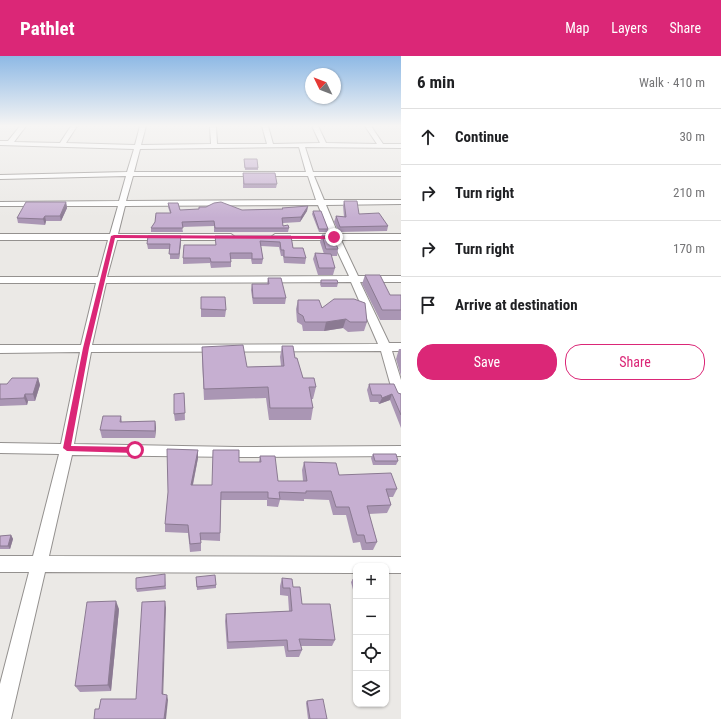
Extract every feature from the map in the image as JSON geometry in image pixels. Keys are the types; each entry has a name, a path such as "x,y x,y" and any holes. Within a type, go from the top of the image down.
{"street":[{"path":"1,719 67,448 86,348 102,278 134,157"},
{"path":"305,157 334,237 355,279 385,346 401,396"},
{"path":"0,177 130,174 401,174"},
{"path":"0,204 401,202"},
{"path":"0,237 240,237"},
{"path":"263,237 401,237"},
{"path":"0,280 102,278 401,279"},
{"path":"0,349 401,347"},
{"path":"0,448 236,452 401,451"},
{"path":"0,564 401,565"}],"building":[{"path":"244,159 257,159 258,168 245,168"},
{"path":"243,173 275,173 277,184 244,184"},
{"path":"344,201 357,201 359,214 379,213 388,226 340,227 336,216 346,217"},
{"path":"26,202 66,202 60,216 45,216 43,219 17,218"},
{"path":"221,202 242,210 283,209 282,208 308,206 301,217 282,218 283,226 288,225 289,228 215,228 214,221 182,222 183,228 151,228 155,222 156,213 171,213 168,203 178,203 180,210 199,209 199,207 206,207 214,203"},
{"path":"313,211 321,211 328,229 319,229"},
{"path":"322,235 333,236 338,249 326,249"},
{"path":"148,236 181,236 179,254 169,254 170,244 147,244"},
{"path":"215,236 291,236 293,248 303,248 306,258 284,257 284,250 281,250 280,242 260,241 263,259 252,259 252,253 230,253 231,262 211,262 210,258 183,258 184,245 216,245"},
{"path":"315,253 331,254 335,268 319,268"},
{"path":"365,275 380,275 390,295 401,295 401,310 382,310"},
{"path":"268,278 281,278 286,298 253,298 252,284 269,284"},
{"path":"321,280 337,280 338,283 321,283"},
{"path":"201,297 225,297 226,310 201,309"},
{"path":"334,299 354,299 365,303 367,322 350,322 346,319 326,322 305,322 303,316 298,313 298,300 319,300 322,308"},
{"path":"243,345 247,367 284,366 282,346 293,346 295,358 297,358 303,378 314,378 316,387 309,387 313,408 270,408 268,387 204,389 202,347"},
{"path":"12,378 38,378 33,394 25,394 24,398 0,399 0,384 7,384"},
{"path":"369,384 394,384 398,393 401,394 401,415 392,394 382,398 381,395 372,395"},
{"path":"184,393 185,413 174,414 174,394"},
{"path":"103,416 121,416 120,422 155,421 155,431 100,430"},
{"path":"167,449 198,450 191,485 212,485 213,450 239,450 239,462 261,462 260,456 275,456 278,481 307,481 304,462 336,463 339,475 391,473 397,489 386,489 391,505 367,506 377,542 366,543 364,535 357,535 349,507 336,507 331,491 306,491 306,493 279,492 280,499 268,498 268,492 221,492 220,533 200,533 201,543 190,544 188,525 165,524 168,492"},
{"path":"373,454 396,454 398,461 375,461"},
{"path":"11,535 8,546 0,546 0,536"},
{"path":"165,574 165,586 136,589 136,578"},
{"path":"215,575 216,585 197,587 196,577"},
{"path":"282,578 292,579 293,587 300,587 302,604 330,604 335,640 299,639 302,650 288,651 287,640 228,642 226,614 292,611 290,588 283,588"},
{"path":"116,601 108,685 75,686 87,602"},
{"path":"165,601 162,694 167,695 164,719 94,719 95,709 99,709 101,699 136,699 142,602"},
{"path":"323,699 327,719 310,719 307,701"}],"route":[{"path":"135,450 67,448 86,348 102,278 114,236 334,237"}]}
